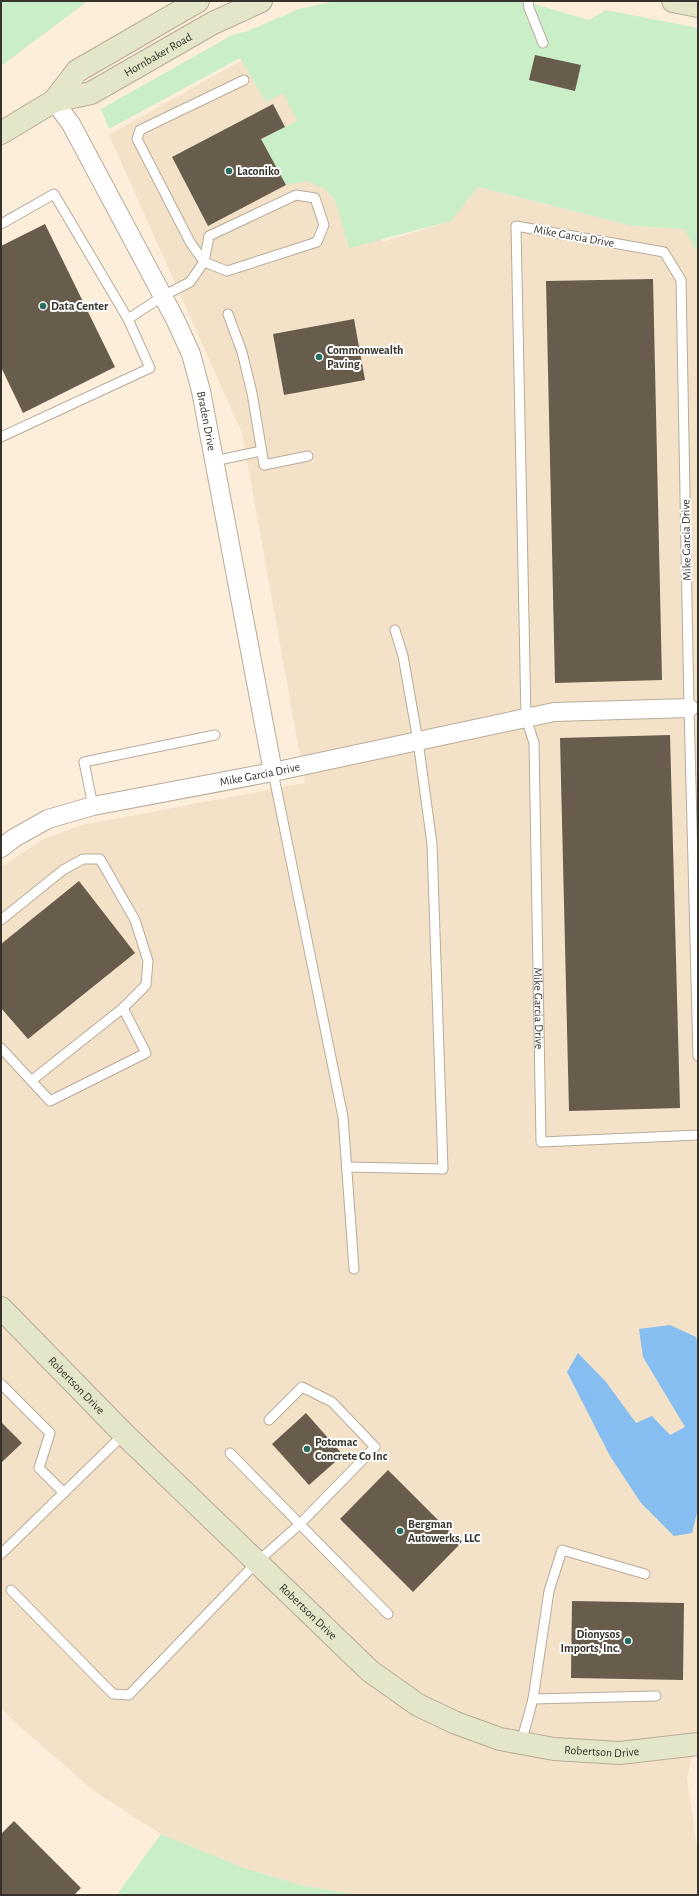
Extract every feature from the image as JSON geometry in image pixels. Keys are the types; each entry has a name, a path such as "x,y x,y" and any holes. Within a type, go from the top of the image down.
{"street":[{"name":"Hornbaker Road","path":"54,101 76,71 198,1"},
{"name":"Hornbaker Road","path":"1,133 54,101 91,93 213,23 261,1"},
{"path":"673,1 698,6"},
{"name":"Braden Drive","path":"54,101 72,124 163,296 191,354 201,390 273,772"},
{"name":"Mike Garcia Drive","path":"1,848 14,838 48,819 93,806 273,772 554,712 689,708"},
{"name":"Robertson Drive","path":"1,1308 124,1434 370,1671 418,1705 456,1723 500,1739 554,1749 620,1753 698,1744"}],"lane":[{"path":"528,1 529,8 543,43"},
{"path":"128,319 163,296 190,282 204,262 209,236 296,195 315,198 324,225 317,242 227,271 204,262 190,242 137,139 140,130 244,80"},
{"path":"1,224 54,194 128,319 150,368 1,437"},
{"name":"Mike Garcia Drive","path":"698,1056 689,708 681,280 664,252 516,226 526,718 534,743 541,1142 698,1135"},
{"path":"228,314 242,352 252,394 264,465 308,456"},
{"path":"214,461 261,451"},
{"path":"347,1167 443,1169 432,844 418,741 403,656 395,630"},
{"path":"93,806 84,762 215,735"},
{"path":"273,772 343,1117 354,1269"},
{"path":"1,920 63,870 83,859 100,859 135,920 148,961 146,986 123,1008 31,1081"},
{"path":"1,1048 50,1101 146,1053 123,1008"},
{"path":"1,1384 50,1433 39,1468 64,1493"},
{"path":"10,1590 113,1694 129,1695 257,1562 300,1524 375,1447 332,1402 302,1387 269,1420"},
{"path":"1,1554 124,1434"},
{"path":"230,1453 388,1614"},
{"path":"521,1743 533,1699 549,1591 562,1550 645,1574"},
{"path":"533,1699 656,1696"}],"shaded area":[{"path":"279,39 382,242 451,221 478,187 632,226 685,229 698,254 698,1732 687,1778 698,1854 698,1895 358,1895 301,1885 244,1868 161,1834 94,1791 16,1723 1,1708 1,864 3,866 43,839 82,825 305,783 242,433 109,135"}],"green space":[{"path":"1,1 88,1 1,66"},
{"path":"335,1 524,1 589,20 606,10 698,28 698,254 684,229 632,226 478,187 451,221 349,248 335,200 325,189 307,181 286,185 261,139 297,121 283,93 266,102 240,58 109,129 101,109 234,34 245,32 299,9"},
{"path":"161,1834 244,1868 301,1885 358,1895 119,1895 118,1893"}],"water":[{"path":"670,1325 696,1337 698,1345 698,1509 692,1533 674,1536 641,1503 610,1456 567,1372 578,1353 606,1382 636,1423 652,1416 670,1435 685,1427 643,1357 639,1329"}],"building":[{"path":"535,55 581,65 575,91 529,80"},
{"name":"Laconiko","path":"273,104 285,127 261,139 286,185 208,226 172,157"},
{"name":"Data Center","path":"45,224 115,367 23,413 1,367 1,246"},
{"path":"653,279 662,680 555,683 546,281"},
{"name":"Commonwealth Paving","path":"354,319 365,380 284,395 273,334"},
{"path":"670,735 680,1108 569,1111 560,738"},
{"path":"79,881 135,953 28,1039 1,1008 1,944"},
{"name":"Potomac Concrete Co Inc","path":"306,1413 343,1455 309,1485 272,1444"},
{"path":"1,1422 22,1443 1,1463"},
{"name":"Bergman Autowerks, LLC","path":"388,1470 461,1543 413,1592 340,1519"},
{"name":"Dionysos Imports, Inc.","path":"572,1601 684,1603 683,1680 571,1678"},
{"path":"14,1821 81,1888 74,1895 1,1895 1,1834"}],"place":[{"name":"Laconiko","path":"229,171"},
{"name":"Data Center","path":"43,306"},
{"name":"Commonwealth Paving","path":"319,357"},
{"name":"Potomac Concrete Co Inc","path":"307,1449"},
{"name":"Bergman Autowerks, LLC","path":"400,1531"},
{"name":"Dionysos Imports, Inc.","path":"628,1641"}]}
